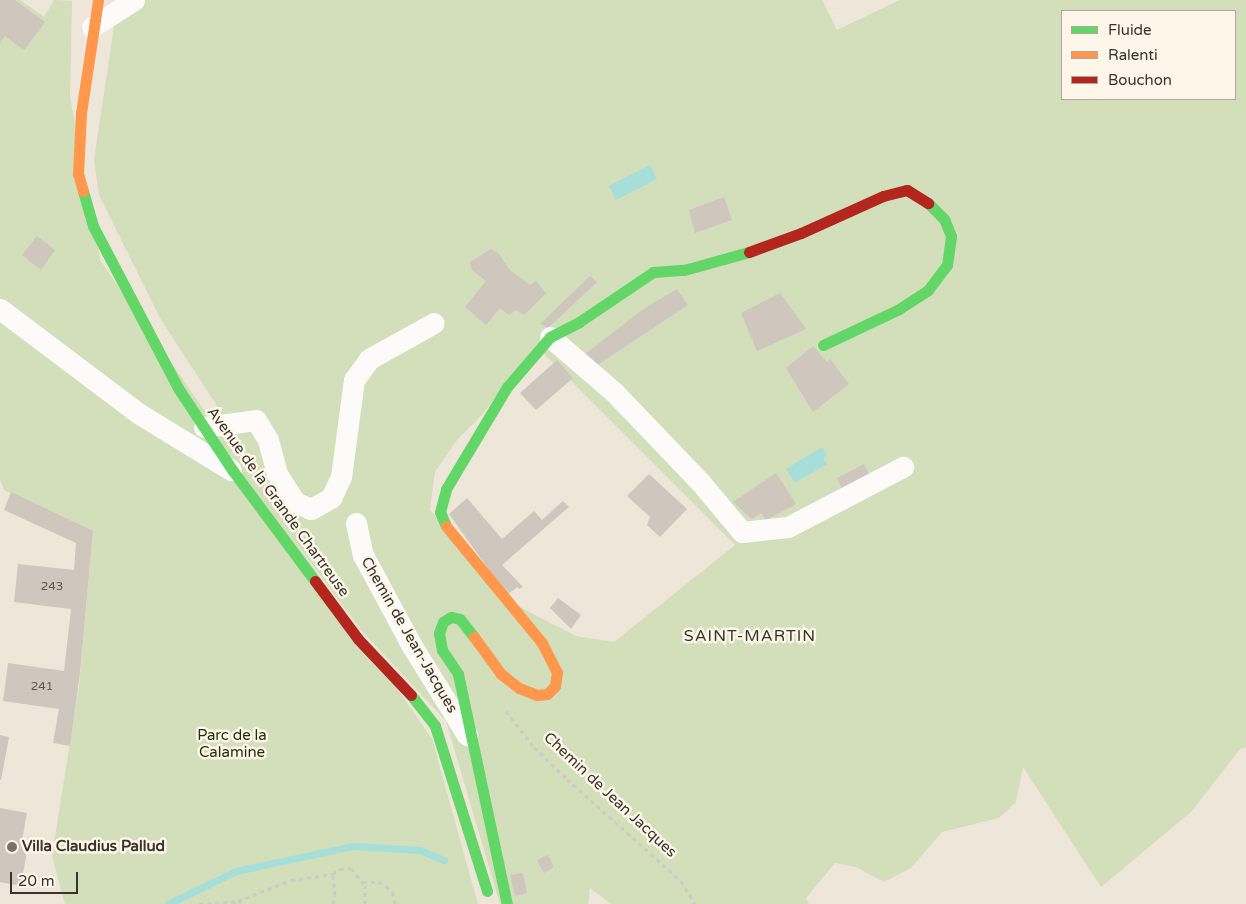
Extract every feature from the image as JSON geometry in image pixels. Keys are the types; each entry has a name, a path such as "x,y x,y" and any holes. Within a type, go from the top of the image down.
{"street":[{"name":"Avenue de la Grande Chartreuse","path":"93,0 93,20"},
{"name":"Avenue de la Grande Chartreuse","path":"98,0 93,20 81,113 78,174 93,226 178,388 233,471 358,639 416,700 435,726 490,904"},
{"path":"93,20 134,0"},
{"path":"507,904 458,674 442,650 439,633 443,622 451,617 460,619 501,674 519,688 537,696 547,694 555,686 558,672 542,643 469,560 440,512 446,489 507,387 550,337 579,322 653,272 720,262 801,233 883,196 907,190 929,204 944,219 951,236 947,264 928,290 899,309 823,345"},
{"path":"0,309 138,413 233,471"},
{"path":"204,427 256,420 268,440 277,474 295,502 311,509 332,498 341,477 354,380 369,359 434,323"},
{"path":"550,337 614,392 701,483 742,532 788,527 903,467"},
{"name":"Chemin de Jean-Jacques","path":"356,523 363,555 412,646 472,743"}],"path":[{"name":"Chemin de Jean Jacques","path":"504,708 541,754 609,820 681,881 695,904"},
{"path":"232,904 291,880 333,874 340,869 351,868 363,882 366,904"},
{"path":"333,874 336,895 333,904"},
{"path":"363,882 378,882 386,886 392,892 395,904"},
{"path":"199,904 238,901 244,904"}],"green space":[{"name":"Parc de la Calamine","path":"0,0 20,0 44,17 54,0 72,1 70,96 100,260 432,739 478,904 65,904 52,856 79,686 93,532 4,490 0,479"},
{"path":"118,0 822,0 837,30 900,0 1246,0 1246,747 1240,749 1192,811 1101,887 1023,767 1016,802 999,818 942,832 911,868 884,882 856,867 835,863 806,898 809,904 611,904 590,888 588,904 500,904 446,721 360,629 240,466 219,409 160,318 99,195 94,160","holes":["536,346 735,545 614,642 576,636 508,601 430,510 435,472 457,440 480,417"]}],"water":[{"path":"650,165 657,179 616,200 609,186"},
{"path":"822,447 827,455 823,458 827,464 795,483 786,469"}],"building":[{"path":"0,0 15,0 45,22 24,50 5,36 0,43"},
{"path":"724,197 732,220 695,233 689,210"},
{"path":"37,236 55,250 41,270 22,255"},
{"path":"491,249 499,254 510,270 530,285 536,281 546,293 524,315 516,310 509,315 500,308 486,325 465,307 486,281 472,270 470,262"},
{"path":"590,276 597,282 548,328 540,324"},
{"path":"677,289 688,305 596,366 585,354 645,308"},
{"path":"780,293 806,329 757,351 741,313"},
{"path":"813,346 827,362 830,359 849,384 813,412 786,368"},
{"path":"557,360 573,378 536,410 520,393"},
{"path":"864,464 871,479 844,493 837,478"},
{"path":"776,473 796,504 766,520 761,513 752,519 733,502"},
{"path":"649,474 687,509 660,537 647,525 650,517 627,496"},
{"path":"11,492 93,531 80,673 70,746 53,743 59,709 3,701 8,663 64,671 71,609 14,602 18,564 74,570 76,543 4,510"},
{"path":"467,498 502,539 534,511 542,520 563,501 569,507 502,565 523,587 519,589 517,587 507,595 449,514"},
{"path":"558,598 581,615 571,629 550,608"},
{"path":"0,735 9,737 1,780 0,780"},
{"name":"Villa Claudius Pallud","path":"0,808 27,813 21,846 28,847 21,883 16,885 0,882"},
{"path":"548,855 554,867 544,873 537,860"},
{"path":"523,873 527,893 515,896 510,875"}],"waterway":[{"path":"168,904 236,871 353,846 420,850 444,860"}],"traffic: fast":[{"path":"83,191 93,226 178,388 233,471 315,581"},
{"path":"823,345 899,309 928,290 947,265 951,236 944,219 928,203"},
{"path":"446,526 440,512 446,489 507,387 550,337 579,322 653,272 684,270 749,252"},
{"path":"474,637 460,619 451,617 443,622 439,633 442,650 458,674 507,904"},
{"path":"411,695 435,726 487,891"}],"traffic: slow":[{"path":"83,191 78,174 81,113 98,0"},
{"path":"446,526 542,643 557,672 555,686 547,694 537,695 519,688 501,674 474,637"}],"traffic: jam":[{"path":"749,252 801,233 883,196 907,190 928,203"},
{"path":"315,581 358,639 411,695"}],"place":[{"name":"Villa Claudius Pallud","path":"12,847"}],"district":[{"name":"SAINT-MARTIN","path":"750,636"}]}
